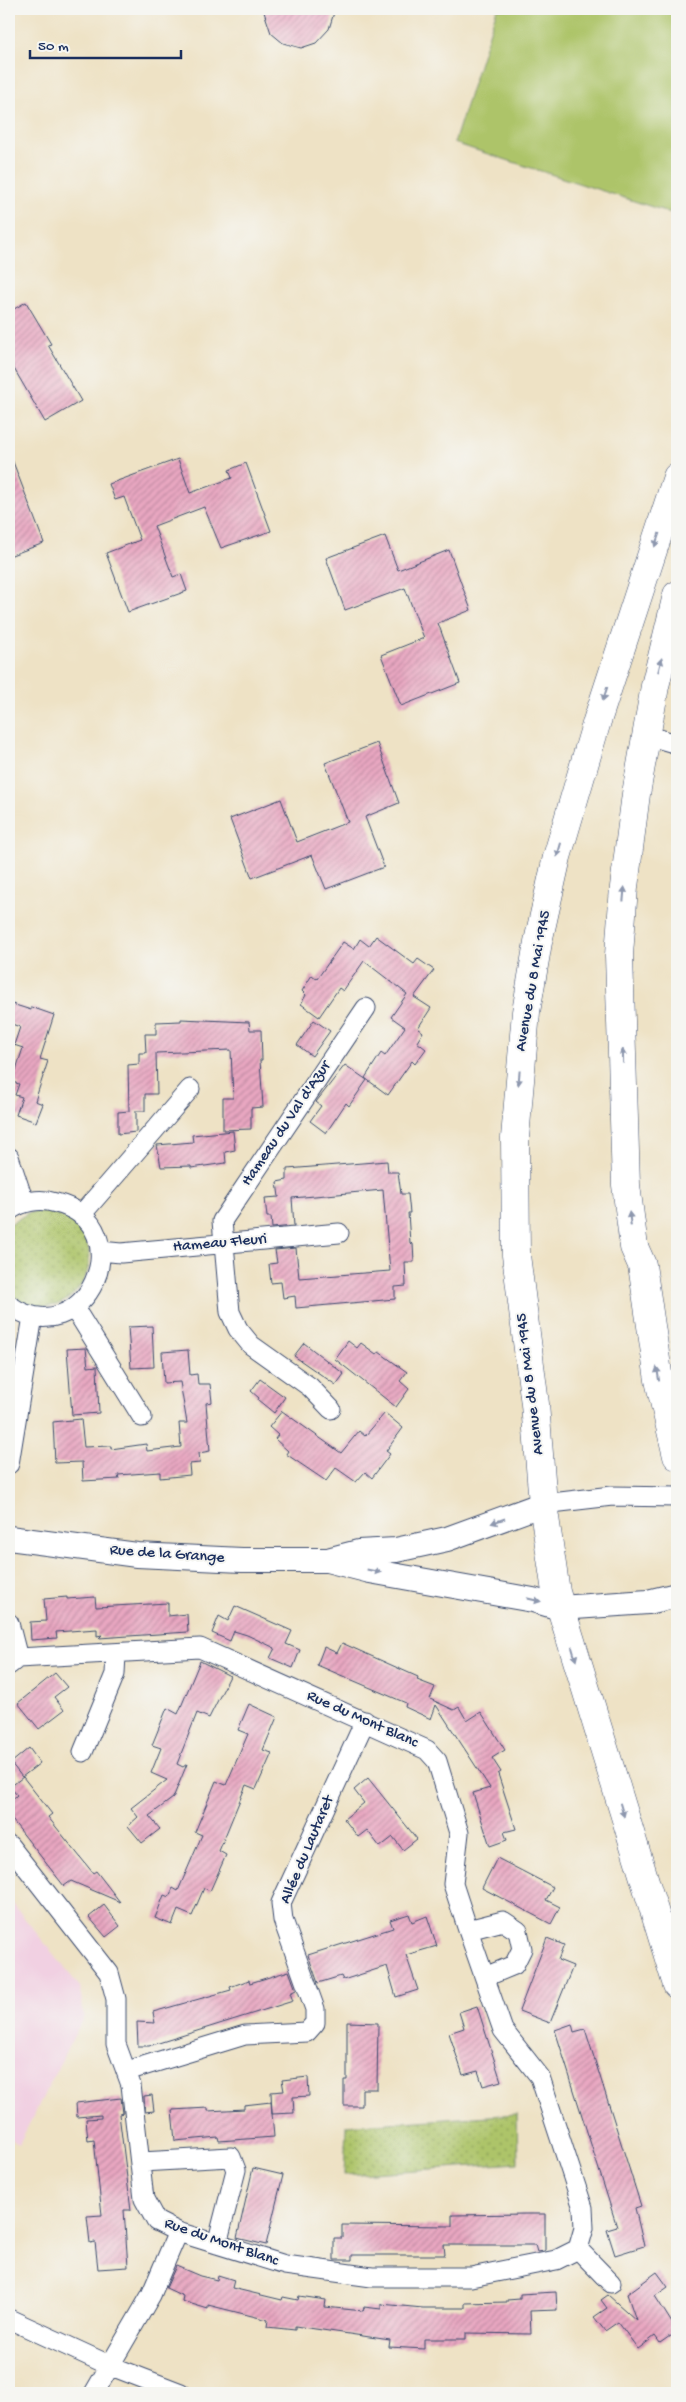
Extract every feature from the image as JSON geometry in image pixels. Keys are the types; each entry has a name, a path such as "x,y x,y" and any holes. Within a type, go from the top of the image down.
{"main road":[{"name":"Avenue du 8 Mai 1945","path":"677,477 597,721 557,857 538,942 526,1012 515,1138 516,1254 535,1404 543,1504 556,1592 677,1985"},
{"path":"677,595 655,686 636,794 620,937 624,1147 634,1247 642,1265 659,1380 677,1456"}],"street":[{"path":"646,736 677,744"},
{"name":"Hameau du Val d'Azur","path":"331,1409 310,1387 251,1345 238,1329 230,1312 222,1221 366,1008"},
{"path":"81,1215 190,1089"},
{"path":"9,1157 21,1193 27,1202"},
{"path":"9,1211 27,1202 51,1201 65,1205 81,1215 90,1225 100,1251 100,1268 95,1284 85,1298 72,1309 53,1316 32,1316 16,1311 9,1306"},
{"name":"Hameau Fleuri","path":"100,1251 121,1253 339,1233"},
{"path":"72,1309 80,1317 142,1417"},
{"path":"9,1464 32,1316"},
{"path":"543,1504 612,1496 677,1497"},
{"name":"Rue de la Grange","path":"9,1538 146,1556 242,1560 326,1560 358,1552 396,1550 447,1539 543,1504"},
{"name":"Rue de la Grange","path":"326,1560 370,1571 533,1600 560,1608"},
{"path":"560,1608 648,1602 677,1595"},
{"path":"9,1623 13,1662"},
{"name":"Rue du Mont Blanc","path":"9,1845 109,1974 116,1999 116,2044 131,2085 144,2199 156,2221 178,2232 285,2265 382,2277 471,2278 556,2260 578,2249 584,2228 583,2208 540,2077 503,2030 468,1930 453,1884 459,1832 437,1761 427,1750 200,1648 13,1662"},
{"path":"84,1752 115,1674 116,1654"},
{"name":"Allée du Lautaret","path":"126,2071 245,2035 307,2032 315,2023 315,2009 283,1920 281,1903 365,1721"},
{"path":"468,1930 502,1922 518,1931 522,1949 514,1965 485,1977"},
{"path":"141,2162 232,2157 236,2170 217,2244"},
{"path":"94,2393 151,2295 178,2232"},
{"path":"578,2249 611,2283"},
{"path":"9,2319 111,2366 181,2393"}],"shaded area":[{"path":"9,1899 80,1987 84,2016 19,2144 9,2139"}],"green space":[{"path":"497,9 677,9 677,194 671,213 454,143"},
{"path":"41,1211 69,1220 84,1236 89,1256 85,1277 74,1294 56,1305 34,1305 9,1293 9,1225 28,1213"},
{"path":"517,2114 518,2163 344,2175 346,2126"}],"building":[{"path":"263,9 335,9 329,29 316,43 301,48 283,43 271,33"},
{"path":"26,302 51,344 48,345 81,401 45,422 9,360 9,312"},
{"path":"9,455 44,543 9,556"},
{"path":"178,459 190,493 232,478 229,470 246,463 271,531 221,548 204,507 154,526 173,577 181,574 187,591 128,612 106,553 140,540 124,497 115,500 109,484"},
{"path":"385,536 398,570 449,550 471,610 438,623 460,683 401,706 381,655 424,638 405,588 345,610 326,558"},
{"path":"377,743 399,803 365,817 384,867 326,889 312,855 252,878 230,819 281,799 297,842 348,822 325,763"},
{"path":"376,936 414,964 418,959 434,970 414,997 431,1008 418,1028 423,1032 417,1042 426,1049 415,1064 412,1061 388,1095 365,1078 381,1053 385,1056 405,1027 391,1017 407,994 364,961 343,991 339,988 319,1017 301,1004 306,995 302,991 312,975 317,979 343,942 354,949 360,939 369,946"},
{"path":"9,1003 31,1010 31,1007 54,1015 40,1059 48,1061 35,1101 43,1104 36,1122 16,1115 22,1097 15,1095 19,1084 12,1082 23,1048 14,1045 20,1027 9,1023"},
{"path":"181,1019 249,1022 250,1030 261,1030 262,1060 260,1060 263,1107 251,1108 251,1129 223,1130 223,1098 233,1098 231,1050 156,1053 157,1094 145,1094 145,1111 136,1111 136,1132 118,1134 118,1112 129,1111 128,1065 139,1064 139,1053 146,1053 145,1034 156,1034 156,1022 181,1021"},
{"path":"314,1020 330,1031 312,1056 297,1045"},
{"path":"345,1065 367,1080 349,1106 346,1103 326,1133 310,1121 321,1106 316,1102"},
{"path":"233,1131 235,1150 225,1152 226,1163 191,1168 191,1166 161,1167 157,1145 193,1142 192,1135"},
{"path":"387,1161 388,1172 398,1172 401,1194 408,1194 410,1243 413,1244 414,1262 405,1262 406,1286 395,1287 395,1299 296,1308 295,1296 283,1298 281,1282 271,1283 269,1264 277,1263 275,1250 296,1248 299,1278 390,1271 383,1190 292,1198 294,1226 272,1228 271,1217 267,1217 265,1198 279,1197 277,1182 287,1180 287,1169"},
{"path":"152,1326 154,1367 131,1368 128,1327"},
{"path":"348,1341 357,1348 361,1343 376,1354 379,1352 407,1372 400,1381 409,1389 396,1407 335,1359"},
{"path":"304,1343 344,1374 336,1385 294,1356"},
{"path":"86,1348 88,1367 97,1366 99,1413 72,1415 67,1349"},
{"path":"188,1350 190,1375 197,1374 198,1384 210,1384 212,1402 206,1403 210,1451 199,1453 200,1463 189,1464 190,1475 160,1478 160,1472 118,1475 119,1479 83,1481 82,1462 55,1463 53,1422 81,1419 84,1447 111,1446 111,1449 146,1444 147,1451 181,1447 179,1423 187,1423 180,1382 164,1383 162,1352"},
{"path":"260,1379 285,1397 274,1413 258,1400 259,1398 251,1391"},
{"path":"282,1411 341,1453 359,1431 365,1436 385,1413 403,1428 386,1451 390,1454 372,1478 365,1472 356,1482 336,1468 326,1481 286,1454 288,1451 275,1439 278,1435 269,1427"},
{"path":"67,1597 67,1599 95,1597 96,1607 168,1603 168,1616 187,1614 188,1632 99,1638 102,1635 97,1636 97,1629 56,1632 57,1638 31,1640 30,1622 46,1621 44,1599"},
{"path":"235,1606 292,1631 286,1644 300,1650 293,1668 270,1658 275,1648 247,1635 234,1631 230,1641 212,1633 219,1616 228,1621"},
{"path":"342,1643 418,1677 417,1680 435,1687 430,1699 454,1710 459,1707 467,1721 481,1712 505,1750 492,1758 501,1772 498,1774 516,1829 504,1832 507,1840 490,1846 473,1793 490,1788 436,1705 431,1719 405,1707 406,1703 317,1665 324,1647 337,1653"},
{"path":"200,1661 230,1676 209,1718 197,1713 177,1764 183,1767 187,1764 173,1798 149,1816 160,1829 142,1843 128,1826 138,1817 131,1808 167,1780 151,1773 161,1748 152,1745 167,1708 178,1714"},
{"path":"55,1673 67,1687 54,1697 64,1710 39,1729 18,1703"},
{"path":"249,1704 277,1717 263,1750 272,1753 256,1789 246,1785 219,1851 226,1855 210,1891 204,1888 192,1916 178,1910 172,1925 155,1918 164,1895 169,1897 173,1888 178,1891 202,1835 195,1832 216,1781 226,1785 248,1734 238,1730"},
{"path":"29,1748 40,1763 22,1777 11,1763"},
{"path":"23,1777 52,1814 48,1817 93,1873 96,1871 120,1902 71,1881 64,1886 9,1816 9,1802 17,1795 10,1787"},
{"path":"368,1778 417,1839 403,1850 393,1837 380,1847 367,1830 358,1837 344,1819 364,1803 354,1790"},
{"path":"497,1858 553,1887 546,1900 560,1907 551,1924 482,1888"},
{"path":"104,1905 120,1926 106,1937 89,1917"},
{"path":"409,1914 412,1922 427,1916 437,1946 406,1955 418,1990 396,1997 387,1966 343,1980 341,1976 318,1983 308,1955 393,1928 390,1920"},
{"path":"547,1938 564,1945 558,1960 573,1966 550,2023 519,2011"},
{"path":"289,1971 296,1990 290,1993 293,2001 149,2046 138,2046 137,2022 155,2023 153,2012 231,1990 230,1987 249,1980 250,1983"},
{"path":"477,2006 501,2081 483,2086 478,2071 463,2075 449,2033 464,2028 459,2012"},
{"path":"347,2022 378,2023 377,2089 362,2089 362,2106 344,2106 344,2080 347,2080"},
{"path":"572,2024 574,2032 585,2029 641,2206 635,2208 644,2246 615,2255 607,2230 617,2227 555,2030"},
{"path":"308,2077 309,2096 293,2097 294,2113 272,2114 271,2092 284,2091 282,2080"},
{"path":"152,2095 154,2111 145,2112 144,2096"},
{"path":"121,2098 123,2113 119,2114 131,2210 124,2210 128,2267 98,2269 95,2242 90,2243 87,2216 102,2215 94,2140 88,2141 86,2119 101,2118 101,2115 77,2117 76,2103"},
{"path":"271,2102 274,2137 219,2141 218,2137 175,2141 172,2110 244,2109 244,2105"},
{"path":"253,2168 283,2175 266,2245 237,2238"},
{"path":"545,2214 545,2251 537,2252 535,2245 444,2245 445,2255 352,2255 352,2260 334,2260 334,2238 342,2238 342,2225 452,2226 452,2215"},
{"path":"176,2266 200,2276 217,2280 218,2275 234,2280 232,2288 282,2300 283,2297 298,2300 299,2296 326,2300 325,2307 363,2311 364,2307 381,2309 381,2304 423,2308 465,2308 465,2303 507,2302 507,2300 520,2299 520,2294 556,2292 557,2310 530,2311 531,2334 466,2333 466,2339 424,2339 424,2349 389,2347 390,2340 295,2326 295,2330 267,2327 268,2320 208,2305 208,2309 182,2301 183,2296 166,2288"},
{"path":"657,2272 668,2287 655,2296 677,2331 660,2343 655,2336 638,2349 618,2322 605,2331 594,2317 607,2308 601,2300 608,2295 636,2320 627,2294"}]}
